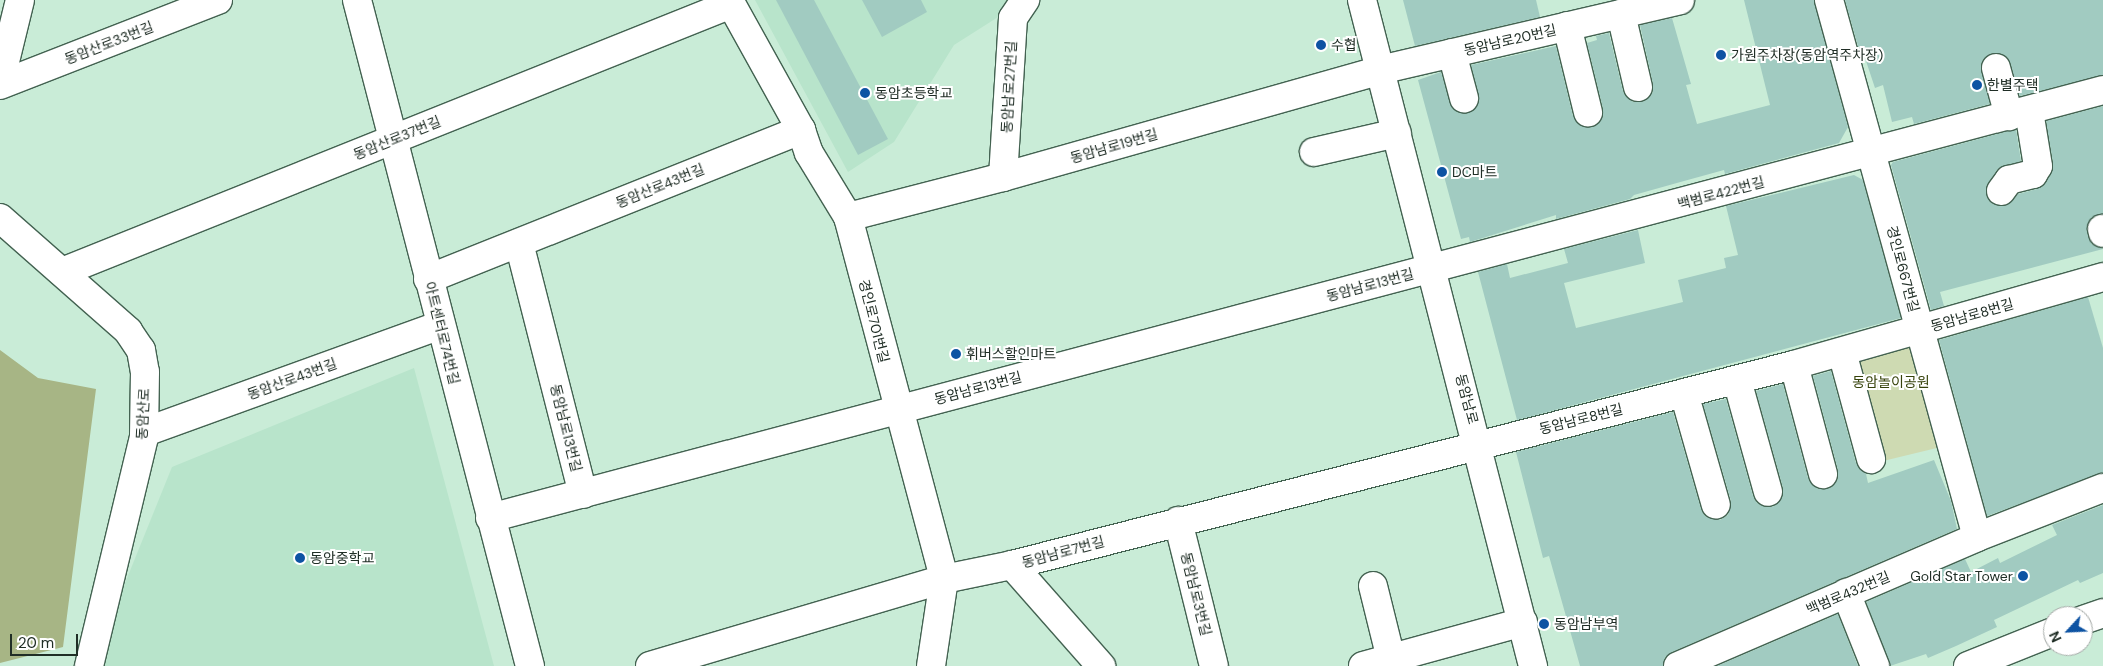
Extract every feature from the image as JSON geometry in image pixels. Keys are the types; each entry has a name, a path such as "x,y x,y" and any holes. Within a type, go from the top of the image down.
{"street":[{"name":"동암산로33번길","path":"0,84 20,0"},
{"name":"동암산로33번길","path":"0,84 218,0"},
{"name":"아트센터로74번길","path":"357,0 490,518 530,666"},
{"name":"동암남로27번길","path":"1003,177 1012,18 1025,0"},
{"name":"동암남로","path":"1362,0 1479,446 1523,622 1532,666"},
{"name":"동암남로20번길","path":"1380,70 1680,0"},
{"name":"경인로667번길","path":"1829,0 1977,537"},
{"name":"동암산로37번길","path":"62,272 393,140 730,2"},
{"name":"경인로701번길","path":"730,2 801,130 809,153 848,218 897,409 944,579 930,666"},
{"path":"1622,14 1638,87"},
{"name":"동암남로20번길","path":"1568,26 1588,112"},
{"name":"동암남로20번길","path":"1452,53 1464,98"},
{"path":"1996,68 2019,114 2038,166 2032,174 2009,180 2001,191"},
{"name":"동암남로19번길","path":"848,218 1003,177 1380,70"},
{"name":"백범로422번길","path":"1432,269 1872,154 2103,90"},
{"name":"동암산로43번길","path":"428,279 801,130"},
{"path":"1314,152 1397,133"},
{"name":"동암산로","path":"0,218 128,331 140,350 145,372 144,432 89,666"},
{"name":"동암남로13번길","path":"519,243 583,494"},
{"name":"동암남로13번길","path":"490,518 1432,269"},
{"name":"동암남로8번길","path":"1479,446 1842,352 2103,277"},
{"name":"동암산로43번길","path":"144,432 440,325"},
{"path":"1842,352 1871,459"},
{"path":"1794,365 1823,474"},
{"path":"1737,380 1768,492"},
{"path":"1684,393 1716,505"},
{"name":"동암남로7번길","path":"650,666 725,655 944,579 1012,565 1178,521 1479,446"},
{"name":"백범로432번길","path":"1678,666 1977,537 2103,488"},
{"name":"동암남로3번길","path":"1178,521 1214,666"},
{"path":"1012,565 1101,666"},
{"path":"1373,586 1391,659"},
{"path":"1846,594 1875,666"},
{"path":"1363,666 1523,622"},
{"path":"1968,666 2043,636"}],"shaded area":[{"name":"동암초등학교","path":"755,0 1018,0 1006,12 954,45 894,142 848,172"},
{"path":"0,350 38,378 96,389 63,647 0,663"},
{"name":"동암중학교","path":"414,368 494,666 103,666 98,650 172,467"}],"green space":[{"name":"동암놀이공원","path":"1915,339 1945,446 1879,462 1848,357"}],"building":[{"path":"776,0 814,0 888,139 858,155"},
{"path":"862,0 921,0 927,12 882,37"},
{"path":"1403,0 1536,0 1540,17 1415,46"},
{"path":"1744,0 1814,0 1848,127 1839,143 1725,174 1724,170 1634,195 1630,199 1556,219 1556,215 1470,242 1469,237 1461,239 1418,80 1441,72 1453,109 1468,113 1479,102 1471,65 1556,46 1573,116 1583,127 1591,127 1599,123 1603,109 1587,43 1597,40 1596,36 1609,33 1623,91 1633,102 1642,102 1653,92 1653,84 1640,25 1672,18 1691,84 1686,85 1697,124 1770,105"},
{"path":"1845,0 2103,0 2103,75 2020,96 2007,57 1992,53 1981,64 1990,104 1914,124 1912,117 1892,122 1883,85 1875,88 1862,49 1859,50"},
{"path":"2103,106 2103,214 2091,218 2087,232 2092,244 2103,249 1940,292 1944,306 1931,310 1891,165 1893,162 2016,129 2021,161 1997,170 1986,189 1991,203 2007,205 2018,194 2037,189 2051,174 2053,163 2046,121"},
{"path":"1854,175 1863,180 1901,318 1517,420 1478,272 1507,264 1510,278 1568,263 1564,249 1638,230 1645,263 1564,283 1576,328 1683,302 1678,280 1726,268 1724,258 1738,255 1726,206"},
{"path":"2088,297 2103,348 2103,473 1987,516 1939,340"},
{"path":"1831,371 1856,463 1866,474 1868,483 1934,460 1951,501 1957,529 1672,652 1665,657 1663,666 1580,666 1549,556 1543,558 1516,452 1673,412 1701,509 1706,517 1720,520 1728,515 1731,501 1703,404 1726,399 1753,496 1757,503 1772,507 1779,503 1783,488 1756,391 1783,384 1808,478 1818,489 1827,489 1838,479 1838,470 1813,376"},
{"path":"2103,505 2103,573 2080,583 2078,580 1994,620 1997,627 1956,646 1928,658 1926,654 1890,666 1866,602 1965,559 1971,572 1998,558 2000,563 2057,535 2052,525"},
{"path":"1838,614 1858,666 1717,666"}],"place":[{"name":"수협","path":"1321,45"},
{"name":"가원주차장(동암역주차장)","path":"1721,55"},
{"name":"한별주택","path":"1977,85"},
{"name":"동암초등학교","path":"865,93"},
{"name":"DC마트","path":"1442,172"},
{"name":"휘버스할인마트","path":"956,354"},
{"name":"동암중학교","path":"300,558"},
{"name":"Gold Star Tower","path":"2023,576"},
{"name":"동암남부역","path":"1544,624"}]}
